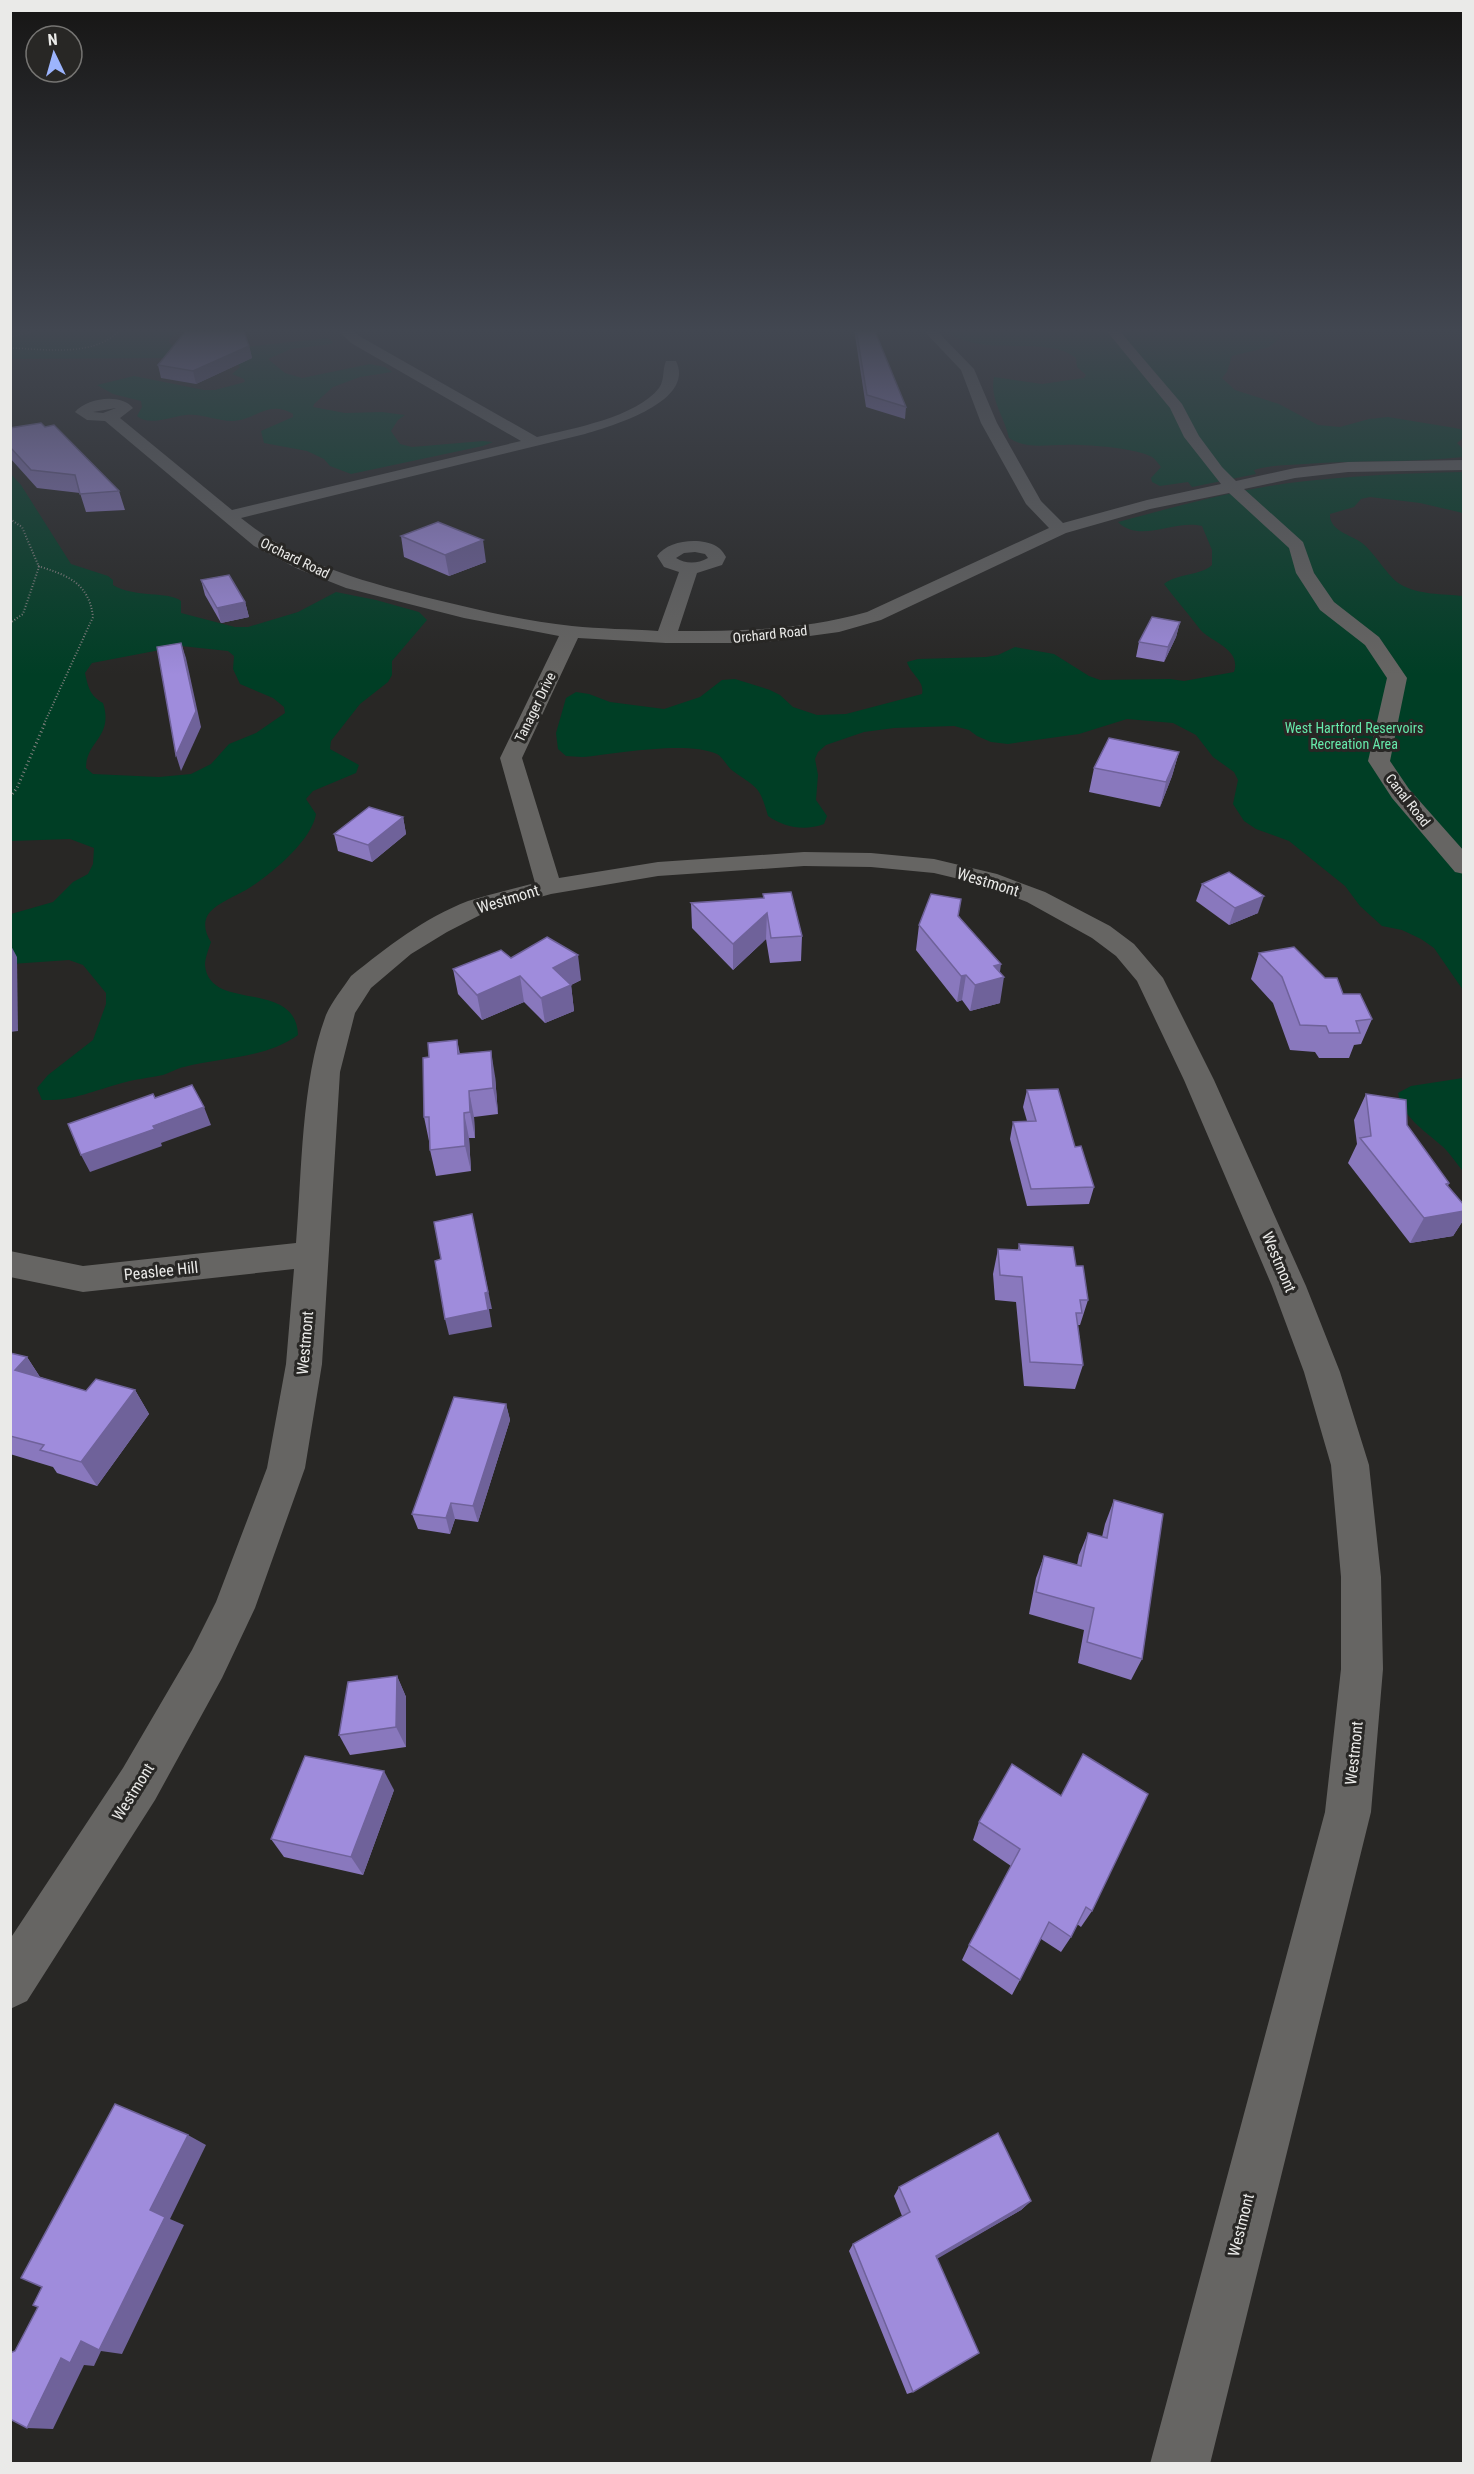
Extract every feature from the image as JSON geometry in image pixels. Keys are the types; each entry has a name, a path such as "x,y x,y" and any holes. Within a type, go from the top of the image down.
{"street":[{"name":"Orchard Road","path":"141,444 260,542 304,565 353,584 471,614 572,632 666,637 759,637 857,621 874,616 1060,529 1148,505 1295,473 1348,467 1464,465"},
{"path":"228,516 525,444"},
{"path":"1001,444 1034,504 1060,529"},
{"name":"Canal Road","path":"1197,444 1216,470 1246,502 1297,546 1305,573 1327,606 1372,641 1397,678 1379,762 1400,793 1464,867"},
{"path":"666,637 690,568"},
{"name":"Tanager Drive","path":"549,887 511,758 572,632"},
{"name":"Westmont","path":"10,1984 139,1784 207,1664 234,1608 286,1468 304,1364 325,1072 341,1013 361,982 402,948 438,926 477,907 549,887 658,869 804,859 872,860 933,866 988,879 1036,897 1068,912 1125,950 1149,978 1199,1080 1290,1286 1322,1372 1350,1464 1361,1577 1362,1669 1348,1812 1180,2463"},
{"name":"Peaslee Hill","path":"10,1264 83,1279 312,1254"}],"path":[{"path":"10,519 22,527 38,566 23,614 10,623"},
{"path":"10,797 17,788 93,617 93,606 89,600 63,574 38,566"}],"green space":[{"path":"272,444 402,444 412,447 487,444 351,474 330,466 324,459 307,451"},
{"path":"1025,444 1458,444 1463,449 1463,457 1266,467 1254,470 1256,474 1192,487 1188,482 1160,486 1152,482 1151,478 1161,467 1156,460 1144,454 1096,446"},
{"name":"West Hartford Reservoirs Recreation Area","path":"1463,472 1463,513 1420,503 1370,497 1361,499 1354,507 1330,514 1333,525 1337,529 1362,543 1400,584 1422,592 1463,596 1463,990 1434,948 1402,930 1382,926 1360,906 1345,886 1289,841 1256,829 1244,821 1233,804 1238,780 1234,772 1213,757 1196,735 1173,723 1127,719 1079,734 1008,744 991,742 969,730 954,726 894,728 864,732 826,745 818,752 815,759 818,775 816,800 827,816 824,824 802,828 781,823 768,816 760,793 717,754 704,750 670,748 582,757 566,756 558,749 556,733 566,698 576,692 610,702 664,709 700,697 722,680 735,679 770,690 780,695 793,707 817,715 846,714 922,694 920,682 907,662 918,659 986,657 998,655 1015,647 1054,654 1089,676 1100,680 1170,679 1184,681 1234,672 1235,664 1229,651 1199,628 1164,584 1170,580 1207,569 1212,565 1212,550 1202,526 1137,531 1118,522 1267,486 1332,478"},
{"path":"11,474 21,485 71,564 108,576 113,580 113,585 121,589 175,598 181,601 181,613 235,627 248,627 298,612 336,592 419,612 427,620 392,661 392,675 388,682 360,704 331,741 330,749 359,765 356,773 313,791 306,799 316,814 313,824 298,846 266,876 213,909 206,919 206,931 211,942 205,965 210,979 221,988 269,1000 283,1007 294,1018 298,1035 285,1043 257,1053 181,1068 163,1075 73,1097 42,1100 37,1088 48,1075 93,1040 106,1004 106,993 83,965 69,960 11,964 11,914 53,902 73,882 88,874 93,864 94,848 70,839 11,841","holes":["181,646 228,651 234,656 233,669 240,684 273,698 284,707 285,713 256,733 229,744 211,764 191,774 159,777 93,774 86,768 90,751 105,724 103,703 90,691 87,683 85,673 92,663"]},
{"path":"1463,1078 1463,1171 1445,1149 1410,1117 1398,1093 1411,1086"}],"building":[{"path":"10,444 73,444 119,491 80,494 75,475 31,470"},
{"path":"438,522 483,540 445,555 401,536"},
{"path":"229,575 245,602 217,608 201,580"},
{"path":"1152,617 1180,622 1168,647 1139,642"},
{"path":"181,643 196,711 176,755 157,647"},
{"path":"1109,738 1179,752 1166,782 1094,768"},
{"path":"369,807 403,817 368,845 334,834"},
{"path":"1229,872 1264,896 1235,908 1202,884"},
{"path":"791,892 802,936 771,938 767,913 733,944 691,903 764,898 763,894"},
{"path":"931,894 961,899 958,916 1001,964 994,966 1004,977 975,985 966,975 961,976 919,925"},
{"path":"547,937 578,955 553,968 571,985 541,998 520,976 477,995 453,969 501,950 511,958"},
{"path":"1294,947 1325,978 1337,978 1343,994 1360,994 1372,1019 1356,1021 1360,1033 1329,1033 1326,1026 1300,1025 1282,977 1259,953"},
{"path":"457,1040 458,1054 491,1051 493,1088 469,1091 470,1112 464,1113 465,1146 430,1150 429,1117 424,1117 423,1058 429,1057 428,1043"},
{"path":"192,1085 204,1107 153,1126 155,1129 81,1155 68,1124 153,1094 155,1098"},
{"path":"1058,1089 1075,1147 1081,1146 1094,1187 1031,1189 1013,1122 1036,1121 1027,1090"},
{"path":"1366,1094 1406,1100 1407,1125 1449,1183 1446,1184 1464,1205 1464,1211 1424,1218 1360,1138 1371,1136"},
{"path":"472,1214 488,1292 485,1293 488,1310 445,1319 435,1261 441,1259 434,1222"},
{"path":"1019,1244 1073,1247 1076,1266 1083,1266 1088,1300 1080,1300 1082,1313 1076,1313 1083,1365 1030,1362 1022,1277 1000,1275 998,1249 1020,1250"},
{"path":"10,1353 27,1357 15,1370 86,1391 96,1379 135,1390 81,1462 40,1450 44,1445 10,1436"},
{"path":"454,1397 506,1404 473,1506 451,1503 446,1518 412,1514"},
{"path":"1114,1500 1163,1514 1142,1659 1087,1642 1094,1608 1036,1592 1044,1556 1081,1566 1088,1533 1107,1538"},
{"path":"397,1676 396,1727 339,1735 348,1682"},
{"path":"1083,1754 1148,1794 1092,1911 1086,1907 1071,1937 1049,1922 1020,1980 969,1945 1020,1849 979,1822 1012,1764 1061,1796"},
{"path":"305,1756 384,1771 351,1857 271,1839"},
{"path":"115,2104 188,2135 150,2210 165,2217 99,2350 81,2341 70,2363 61,2358 27,2428 10,2419 10,2353 15,2351 38,2307 33,2305 42,2287 21,2278"},
{"path":"998,2133 1031,2201 936,2256 979,2353 913,2392 853,2244 910,2212 899,2187"}]}
